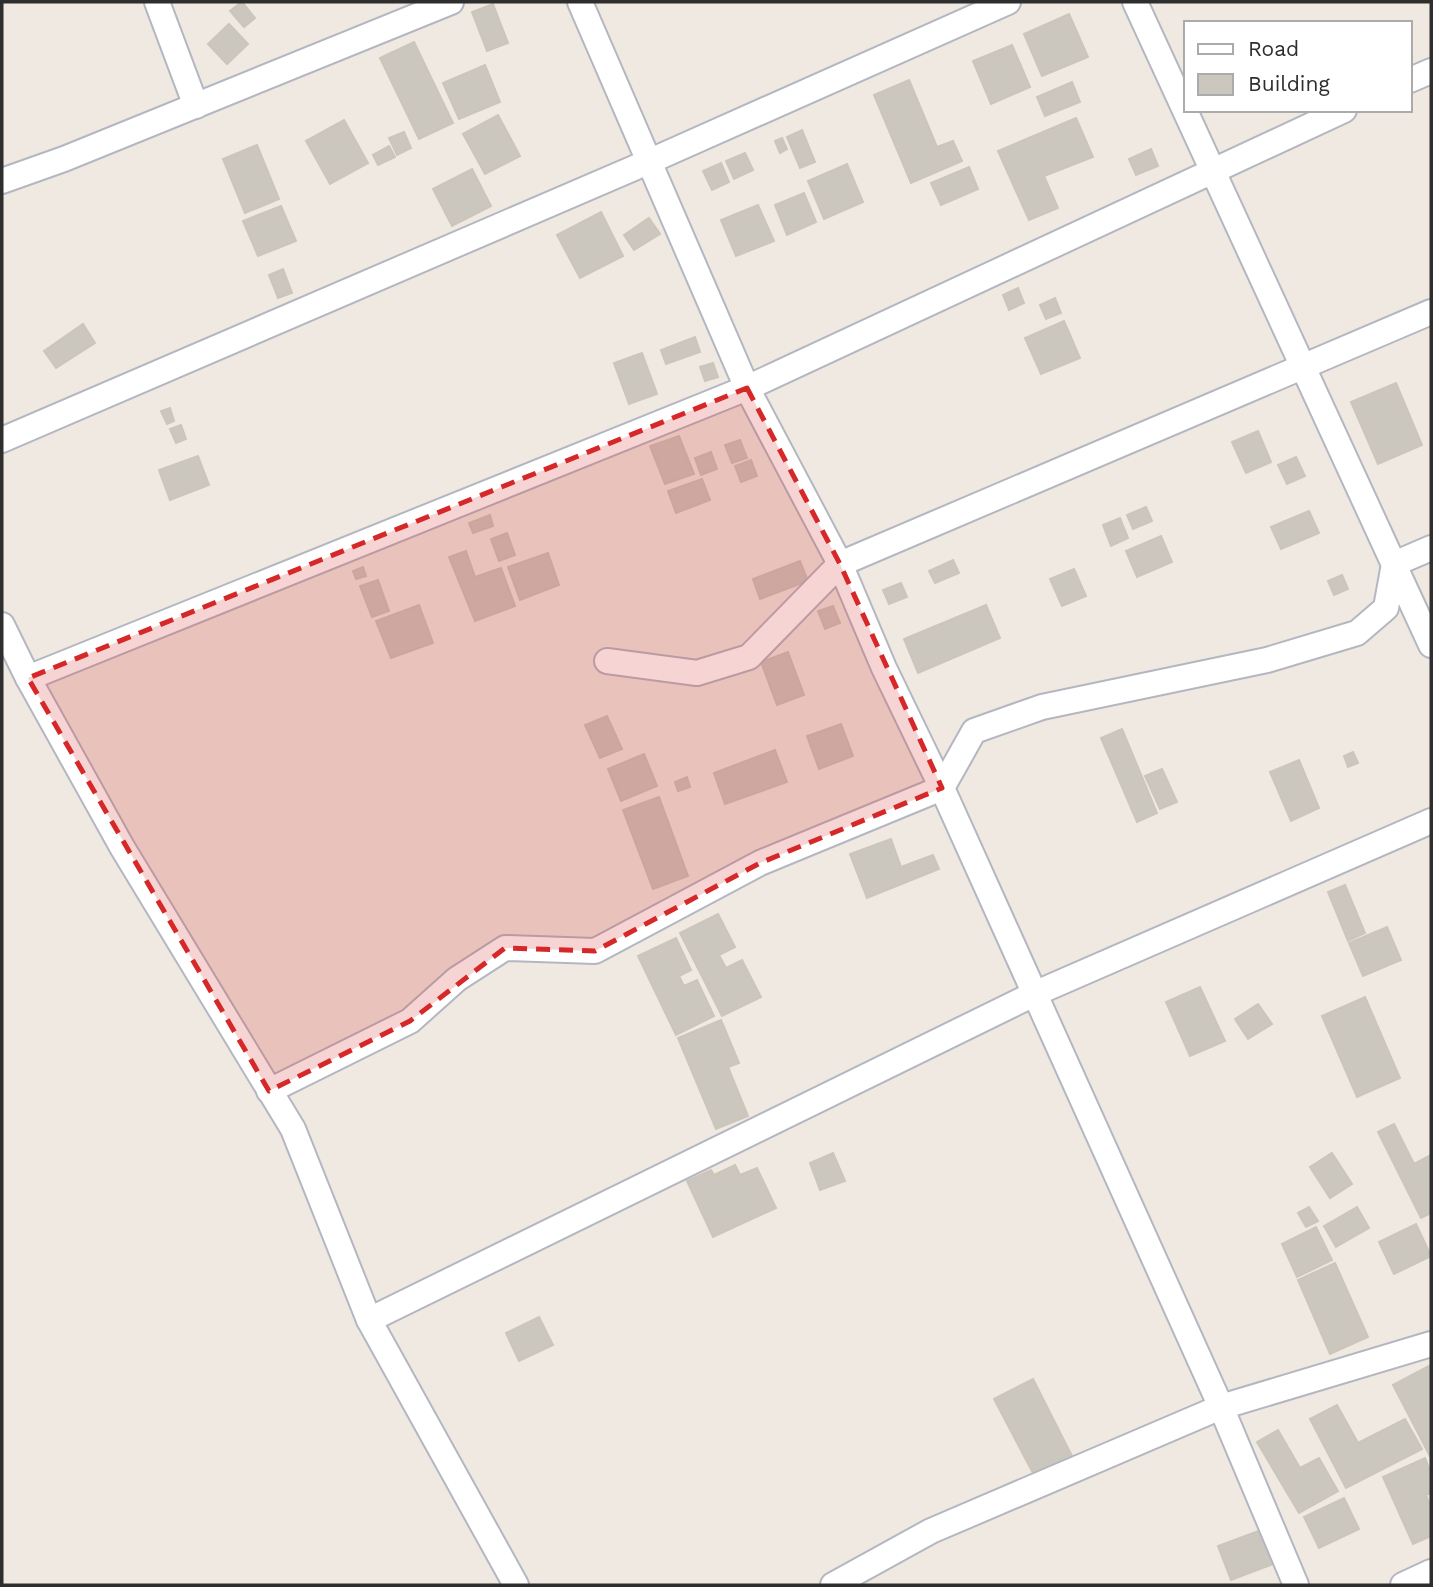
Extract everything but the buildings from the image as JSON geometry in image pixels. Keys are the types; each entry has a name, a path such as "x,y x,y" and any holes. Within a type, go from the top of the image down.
{"street":[{"path":"157,2 196,106"},
{"path":"2,181 64,159 451,2"},
{"path":"580,2 747,388 840,564 884,667 942,788 1221,1407 1296,1585"},
{"path":"2,440 648,162 1008,2"},
{"path":"1135,2 1184,108"},
{"path":"1412,79 1431,71"},
{"path":"1186,112 1431,645"},
{"path":"28,678 747,388 1340,112"},
{"path":"607,661 697,673 749,657 840,564 1431,312"},
{"path":"1394,564 1431,548"},
{"path":"269,1091 410,1021 457,979 505,948 596,951 760,863 942,788 974,731 1042,707 1267,660 1357,633 1386,608 1394,564"},
{"path":"2,625 28,678 122,847 293,1129 369,1320 516,1585"},
{"path":"369,1320 1034,994 1431,821"},
{"path":"833,1585 931,1531 1221,1407 1431,1344"},
{"path":"1403,1585 1431,1572"}],"highlighted area":[{"path":"747,388 840,564 942,788 760,863 595,951 505,948 410,1021 269,1091 28,678"}]}
